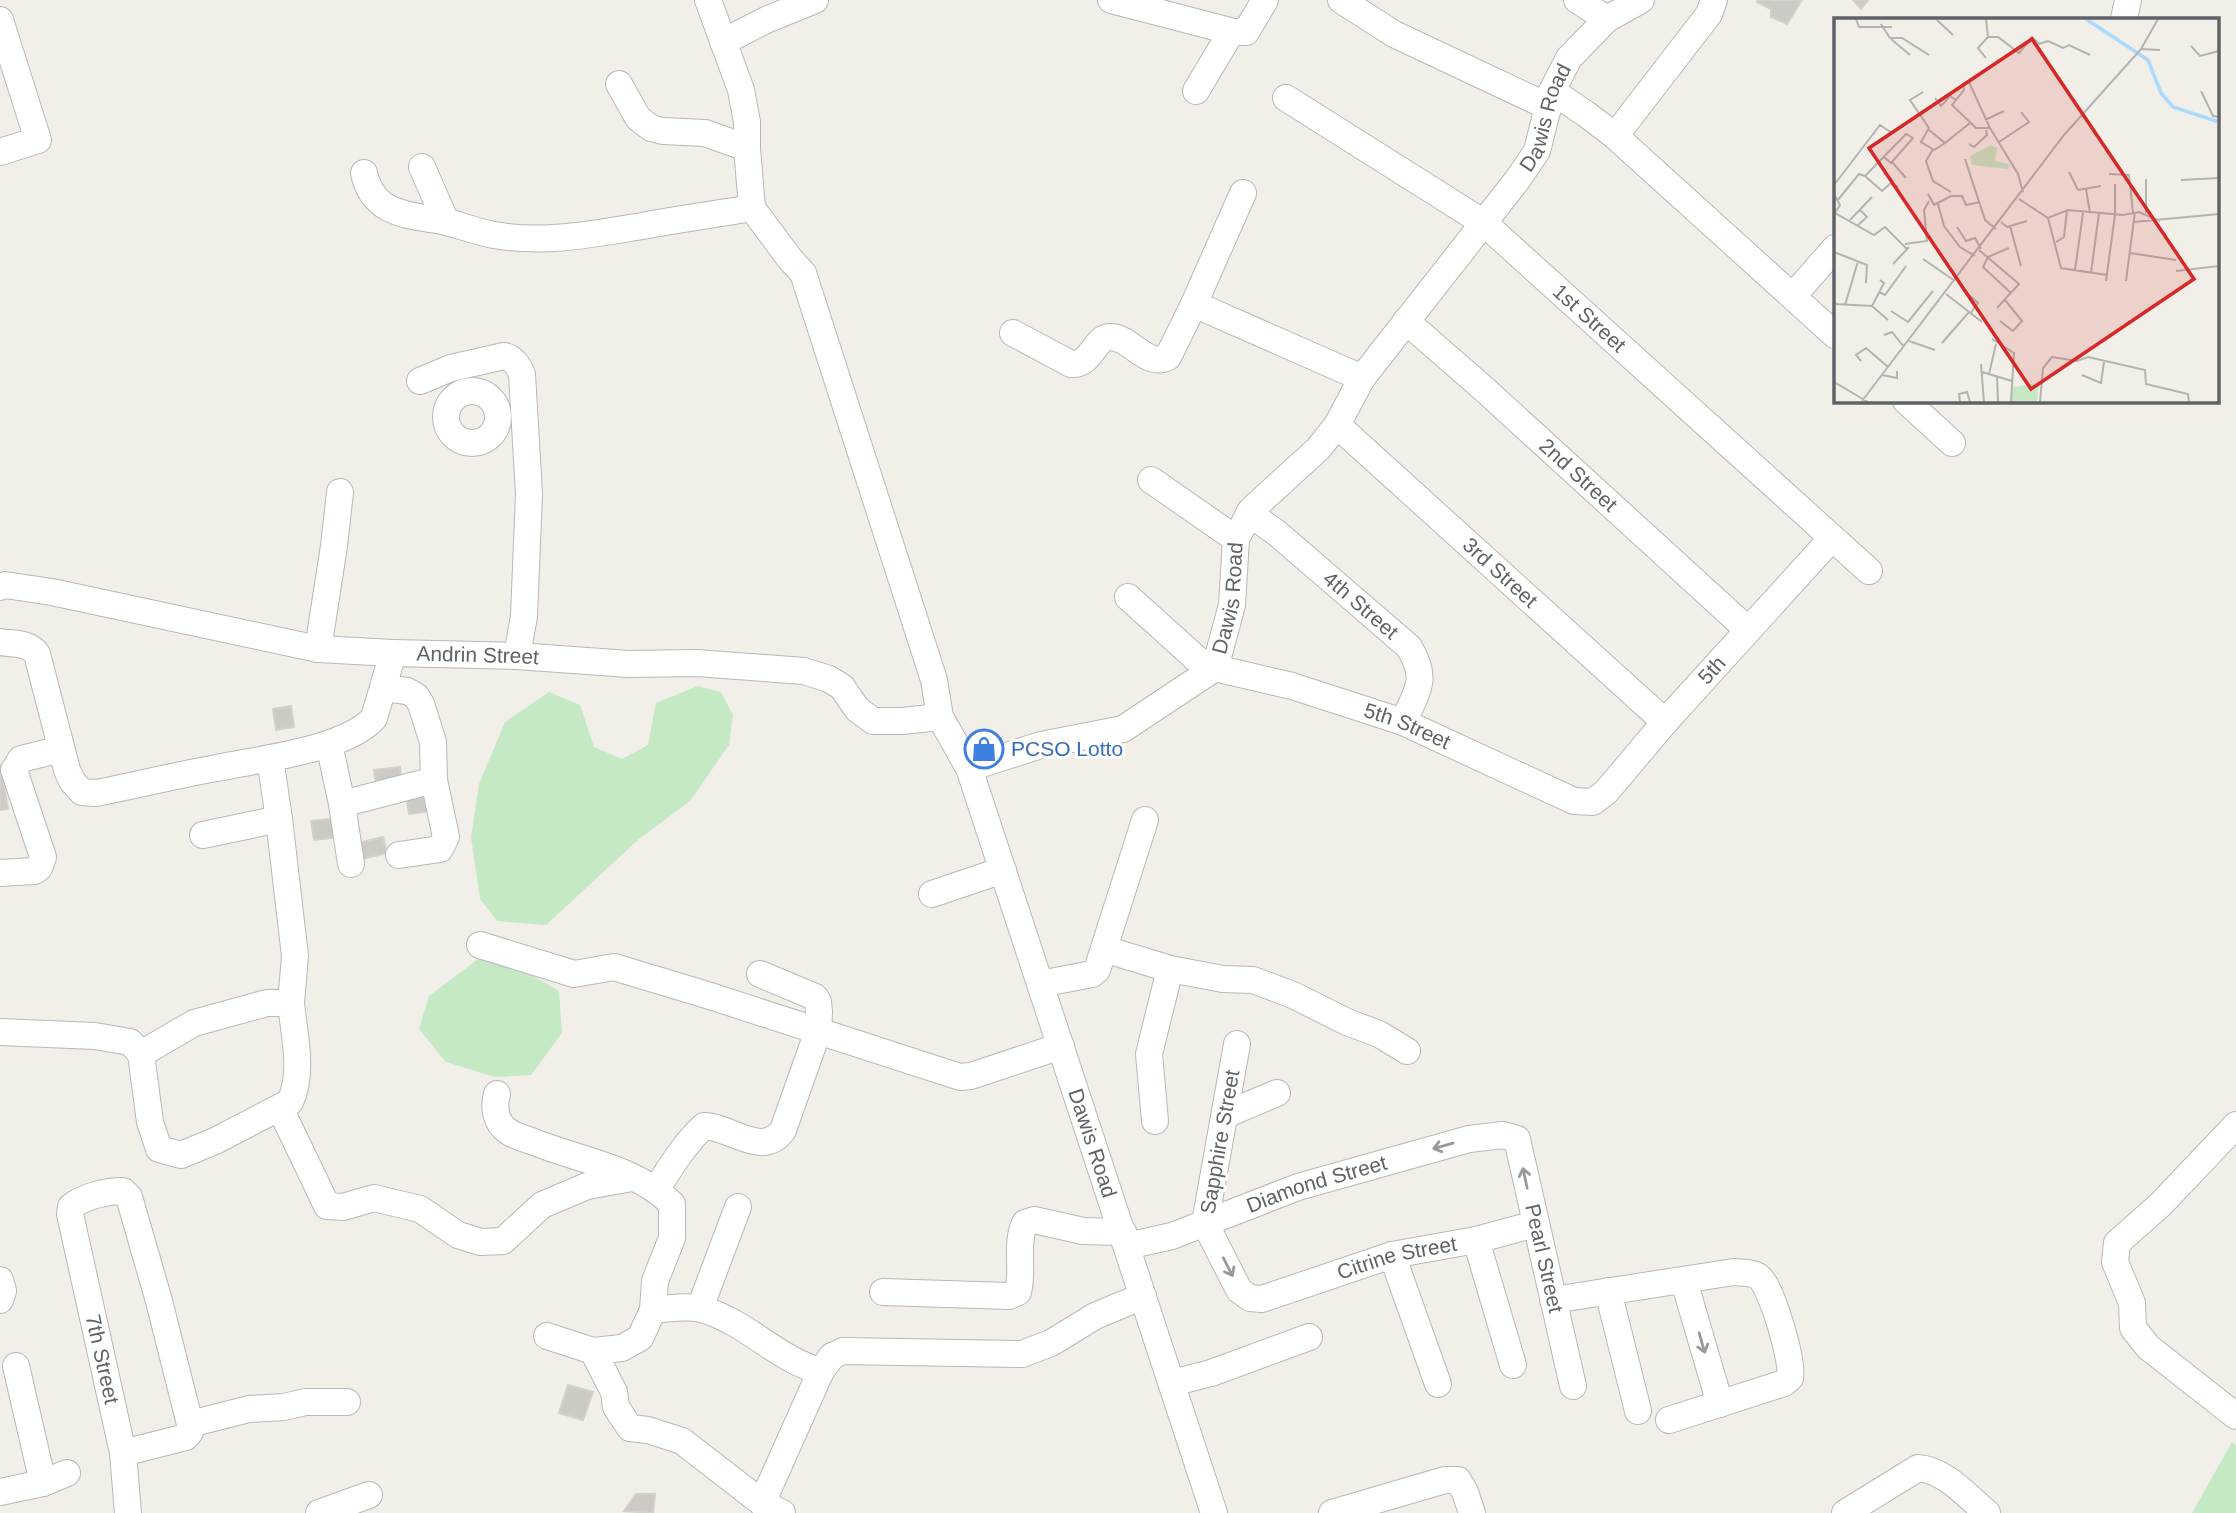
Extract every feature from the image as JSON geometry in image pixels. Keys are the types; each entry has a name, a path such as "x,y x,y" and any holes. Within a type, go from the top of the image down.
{"street":[{"path":"708,0 741,90 747,122 752,208 785,253 803,272 934,680 940,717 969,768"},
{"path":"723,42 766,20 815,0"},
{"path":"1111,0 1244,33 1265,0"},
{"path":"1341,0 1394,34 1586,114 1615,136 1834,334"},
{"path":"1577,0 1607,19"},
{"name":"Dawis Road","path":"1214,1513 969,768 1041,745 1123,729 1213,670 1232,605 1236,539 1249,513 1318,449 1337,425 1362,378 1484,223 1536,151 1551,99 1569,58 1607,19 1641,0"},
{"path":"1615,136 1709,14 1714,0"},
{"path":"2124,18 2128,0"},
{"path":"0,19 38,141 0,152"},
{"path":"1196,90 1226,40 1234,32"},
{"path":"619,84 638,118 651,128 705,133 747,148"},
{"name":"1st Street","path":"1286,98 1484,223 1869,571"},
{"path":"422,167 446,222"},
{"path":"364,173 367,187 378,202 401,214 446,222 494,235 551,239 752,208"},
{"path":"1013,332 1071,364 1084,362 1105,338 1110,337 1118,338 1154,360 1168,357 1243,193"},
{"path":"1793,296 1834,249"},
{"path":"1194,304 1362,378"},
{"name":"2nd Street","path":"1406,321 1748,630"},
{"path":"420,381 451,368 504,356 517,364 522,374 529,494 524,615 517,656"},
{"path":"1907,402 1952,443"},
{"path":"499,417 525,419"},
{"name":"3rd Street","path":"1337,425 1665,722"},
{"path":"1151,480 1236,539"},
{"path":"318,649 340,492"},
{"name":"4th Street","path":"1249,513 1278,534 1409,647 1420,665 1420,685 1403,722"},
{"name":"5th","path":"1593,802 1606,792 1665,722 1832,538"},
{"path":"0,587 52,593 318,649 393,653"},
{"path":"1128,597 1213,670"},
{"path":"0,642 29,646 37,654 64,760 20,759 16,766 14,770 43,857 34,871 0,873"},
{"name":"Andrin Street","path":"64,760 72,781 82,792 96,793 329,744 367,726 374,718 393,653 517,656 629,664 696,663 804,671 829,679 842,687 857,709 873,721 940,717"},
{"name":"5th Street","path":"1213,670 1292,687 1403,722 1574,801 1593,802"},
{"path":"384,688 408,691 416,696 421,704 433,742 435,780 446,836 440,849 400,855"},
{"path":"329,744 351,864"},
{"path":"0,1032 95,1036 130,1042 141,1054 150,1122 159,1149 181,1155 215,1141 290,1101 297,1081 291,1003 295,956 270,758"},
{"path":"342,804 435,780"},
{"path":"203,835 279,818"},
{"path":"1040,984 1092,974 1097,970 1146,820"},
{"path":"932,894 1003,870"},
{"path":"480,946 574,974 614,967 960,1077 971,1076 1061,1046"},
{"path":"1104,949 1170,969 1223,979 1253,980 1379,1034 1407,1051"},
{"path":"1155,1121 1149,1054 1170,969"},
{"path":"656,1190 704,1126 713,1126 742,1139 769,1141 783,1130 818,1031 820,1012 815,997 760,974"},
{"path":"141,1054 194,1023 267,1003 291,1003"},
{"name":"Sapphire Street","path":"1237,1044 1205,1223 1239,1290 1250,1298 1262,1300"},
{"path":"1225,1115 1277,1093"},
{"path":"497,1094 494,1106 498,1119 507,1131 557,1151 611,1166 656,1190 672,1204 672,1238 655,1281 653,1310 640,1338 622,1348 593,1351 547,1336"},
{"path":"280,1108 327,1206 343,1207 374,1198 420,1209 458,1235 481,1242 503,1241 542,1205 587,1186 632,1178"},
{"path":"2236,1125 2161,1204 2117,1243 2115,1262 2132,1303 2133,1328 2148,1347 2236,1416"},
{"name":"Diamond Street","path":"883,1292 1009,1296 1018,1292 1021,1282 1021,1232 1026,1223 1034,1220 1125,1239 1172,1236 1311,1184 1469,1139 1510,1136"},
{"name":"Pearl Street","path":"1510,1136 1517,1139 1573,1386"},
{"name":"7th Street","path":"128,1513 123,1453 69,1214 71,1207 78,1201 114,1191 123,1191 129,1197 190,1424"},
{"path":"700,1308 738,1207"},
{"name":"Citrine Street","path":"1262,1300 1392,1255 1476,1240 1535,1224"},
{"path":"1476,1240 1513,1365"},
{"path":"1392,1255 1438,1384"},
{"path":"1553,1300 1734,1272 1757,1275 1768,1289 1790,1355 1790,1378 1784,1383 1669,1420"},
{"path":"0,1280 0,1300"},
{"path":"1684,1281 1720,1404"},
{"path":"1608,1291 1638,1411"},
{"path":"593,1351 614,1392 616,1408 630,1428 648,1430 682,1441 772,1508 821,1371 832,1356 843,1351 1022,1354 1051,1343 1095,1316 1143,1296"},
{"path":"653,1310 700,1308 748,1330 806,1367 821,1371"},
{"path":"1172,1383 1211,1373 1309,1338"},
{"path":"0,1492 55,1478 16,1366"},
{"path":"123,1453 186,1437 190,1432 190,1424 249,1409 284,1407 305,1402 347,1402"},
{"path":"1845,1513 1918,1468 1939,1473 1987,1513"},
{"path":"1332,1513 1445,1480 1458,1480 1472,1513"},
{"path":"319,1513 369,1494"}],"green space":[{"path":"698,686 721,692 733,715 729,745 690,801 639,839 546,925 497,921 480,899 471,837 479,784 505,722 549,692 580,705 594,747 622,759 648,745 656,703"},
{"path":"481,957 529,974 559,991 562,1033 531,1075 495,1077 446,1062 419,1029 429,996"},
{"path":"2232,1442 2236,1445 2236,1513 2192,1513"}],"building":[{"path":"1802,0 1787,24 1771,17 1771,9 1757,2"},
{"path":"1853,0 1868,0 1861,9"},
{"path":"291,706 294,727 276,730 273,709"},
{"path":"0,764 8,809 0,810"},
{"path":"400,767 402,785 377,791 374,770"},
{"path":"432,796 434,811 409,814 407,800"},
{"path":"337,818 339,837 314,840 311,821"},
{"path":"383,837 387,853 362,859 358,843"},
{"path":"568,1385 593,1392 583,1420 559,1413"},
{"path":"636,1494 655,1494 653,1513 624,1511"}],"place":[{"name":"PCSO Lotto","path":"984,749"}]}
